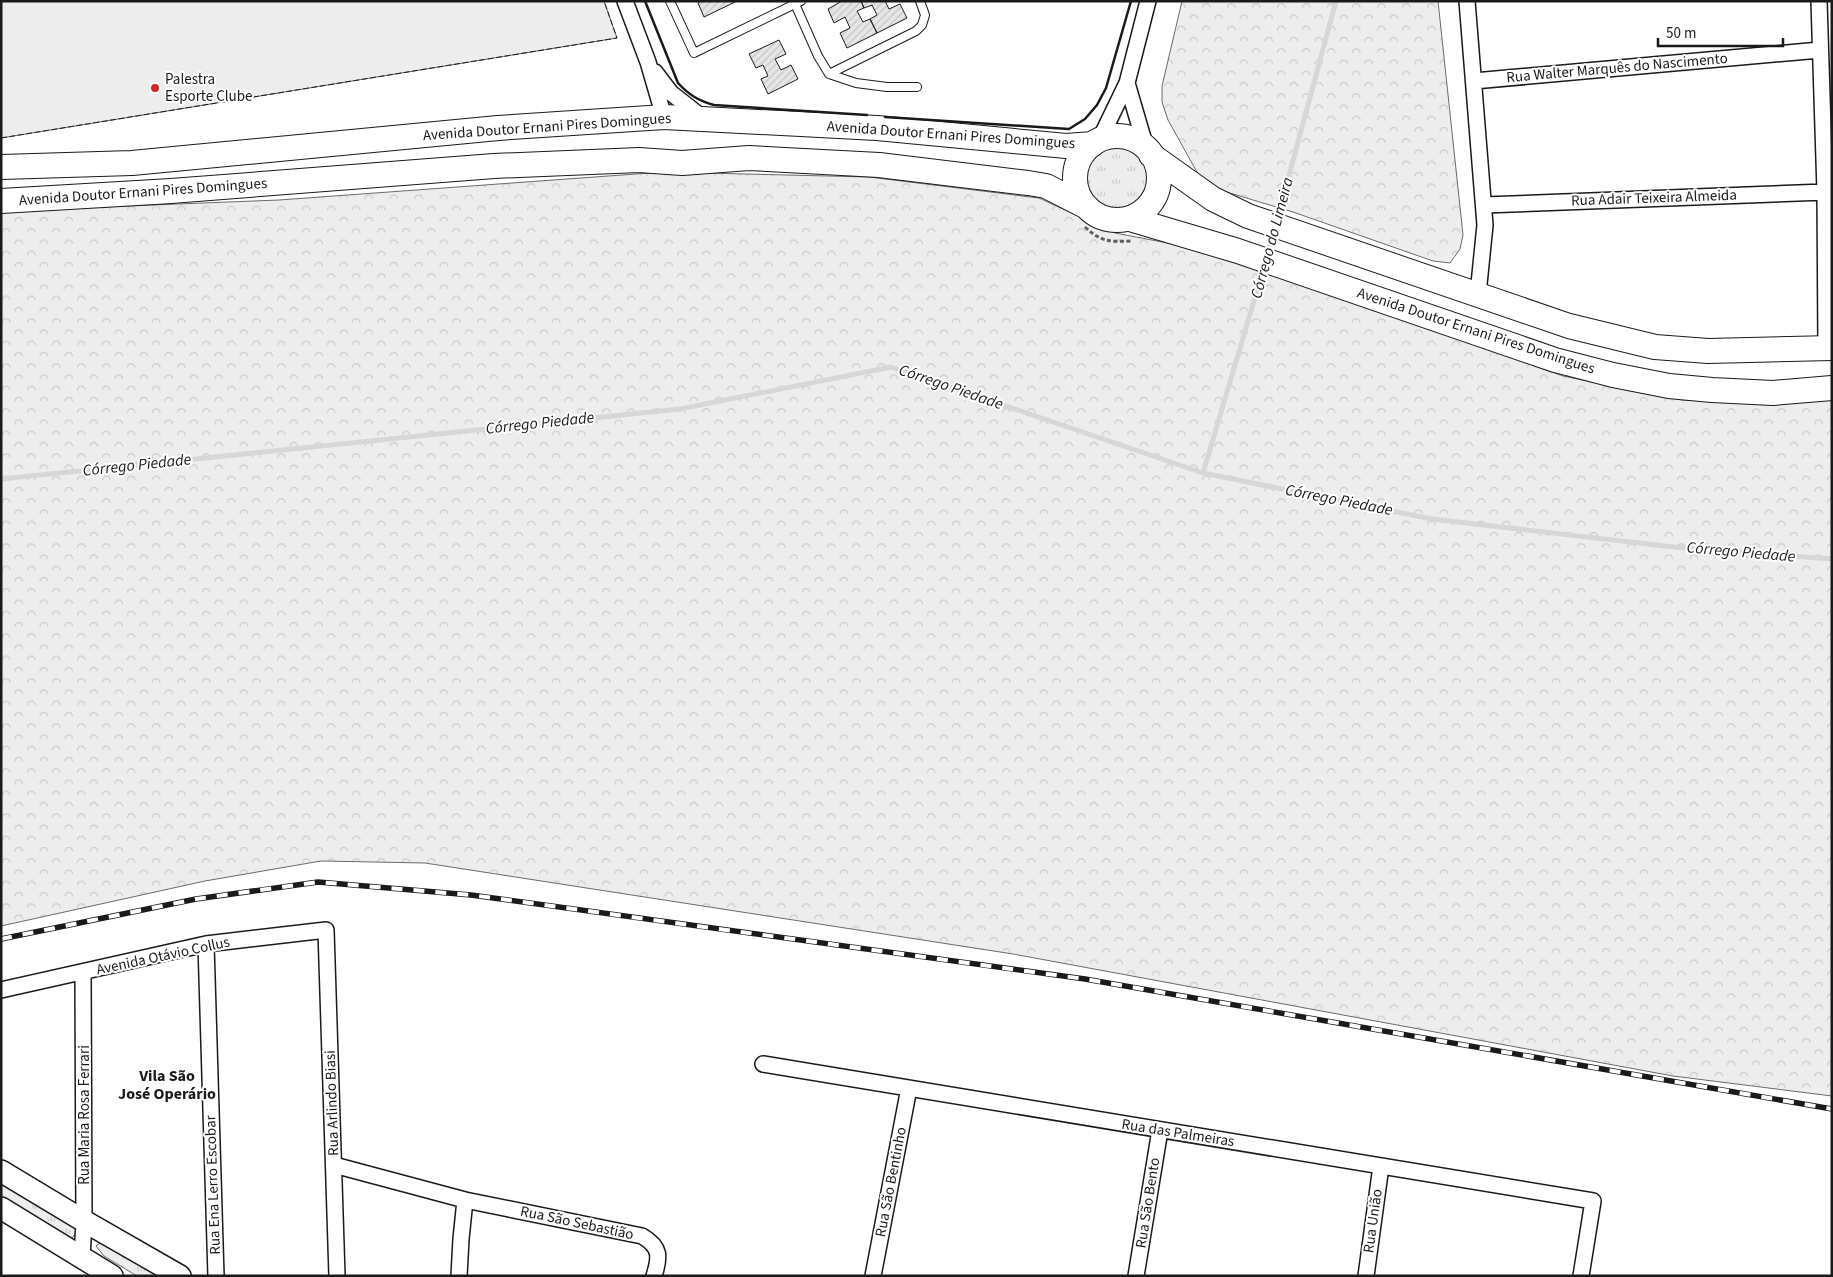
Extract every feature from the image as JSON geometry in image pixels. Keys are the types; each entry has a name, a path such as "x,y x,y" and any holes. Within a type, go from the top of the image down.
{"main road":[{"name":"Avenida Doutor Ernani Pires Domingues","path":"1,167 132,163 498,128 664,118 877,128 1066,146 1096,142"},
{"path":"1149,151 1158,169 1159,185 1154,199 1144,211 1130,219 1114,220 1099,216 1087,207 1079,195 1075,181 1077,167 1083,154 1096,142 1111,137 1123,137 1136,141 1213,199 1248,216 1569,326 1655,347 1708,351 1829,348"},
{"name":"Avenida Doutor Ernani Pires Domingues","path":"1,201 181,191 494,166 639,160 682,162 749,158 879,165 1028,183 1046,186 1087,207"},
{"name":"Avenida Doutor Ernani Pires Domingues","path":"1130,219 1238,251 1555,360 1613,375 1669,386 1712,390 1773,393 1832,388"},
{"path":"1,1171 180,1276"},
{"path":"1,1208 112,1276"}],"street":[{"path":"626,1 648,62 664,118"},
{"path":"1096,142 1127,83 1148,1"},
{"path":"1466,1 1485,226 1478,294"},
{"path":"1819,1 1829,348"},
{"name":"Rua Walter Marquês do Nascimento","path":"1474,81 1820,50"},
{"path":"648,62 663,84 704,119"},
{"path":"1127,83 1149,151"},
{"name":"Rua Adair Teixeira Almeida","path":"1484,204 1825,192"},
{"name":"Avenida Otávio Collus","path":"1,990 206,944 326,930"},
{"name":"Rua Arlindo Biasi","path":"326,930 337,1276"},
{"name":"Rua Ena Lerro Escobar","path":"206,944 216,1276"},
{"name":"Rua Maria Rosa Ferrari","path":"82,1258 84,1221 83,972"},
{"name":"Rua das Palmeiras","path":"763,1064 1593,1201 1581,1276"},
{"name":"Rua São Bentinho","path":"873,1276 909,1088"},
{"name":"Rua São Bento","path":"1136,1276 1160,1130"},
{"path":"334,1165 465,1200 459,1276"},
{"name":"Rua União","path":"1366,1276 1382,1166"},
{"name":"Rua São Sebastião","path":"465,1200 642,1236 652,1242 658,1251 658,1263 654,1276"}],"lane":[{"path":"670,1 694,53 798,3 814,48 830,74 856,83 886,87 917,87"},
{"path":"830,74 921,28 926,15 920,1"}],"green space":[{"path":"1182,1 1438,1 1463,235 1460,249 1450,263 1433,261 1293,212 1223,191 1198,174 1168,120 1162,102 1162,86"},
{"path":"1111,142 1125,142 1139,148 1149,158 1155,172 1155,186 1149,200 1139,210 1125,216 1111,216 1097,210 1087,200 1081,186 1081,172 1087,158 1097,148"},
{"path":"663,172 869,177 1039,198 1115,233 1210,251 1563,376 1682,400 1832,399 1832,1096 1673,1076 1013,954 425,863 321,861 205,881 1,926 1,211 279,200"},
{"path":"1,1178 77,1224 76,1233 72,1238 1,1197"},
{"path":"103,1241 163,1276 137,1276 104,1256 96,1246"}],"shaded area":[{"name":"Palestra Esporte Clube","path":"1,1 604,1 617,38 1,138"}],"building":[{"path":"701,1 735,2 704,17 698,3"},
{"path":"842,1 861,1 864,8 857,11 863,22 870,19 877,33 847,48 840,33 850,28 845,17 834,23 828,9"},
{"path":"861,1 885,1 889,9 900,4 907,18 877,33 870,19 877,15 872,5 864,8"},
{"path":"779,40 786,54 775,59 781,70 791,65 798,79 768,94 761,79 768,76 763,65 756,68 749,54"}],"waterway":[{"name":"Córrego do Limeira","path":"1277,220 1336,1"},
{"name":"Córrego do Limeira","path":"1267,254 1274,231"},
{"name":"Córrego do Limeira","path":"1203,473 1264,267"},
{"name":"Córrego Piedade","path":"1,479 680,409 891,367 1203,473 1432,519 1674,547 1832,559"}],"railway":[{"path":"1,939 196,899 318,882 471,895 1085,979 1832,1109"}],"fence":[{"path":"1,138 617,38 604,1"}],"wall":[{"path":"645,1 678,83 699,99 714,105 867,115"},
{"path":"885,117 1069,129 1085,119 1097,105 1106,88 1131,1"}],"place":[{"name":"Palestra Esporte Clube","path":"155,88"}],"district":[{"name":"Vila São José Operário","path":"167,1085"}]}
